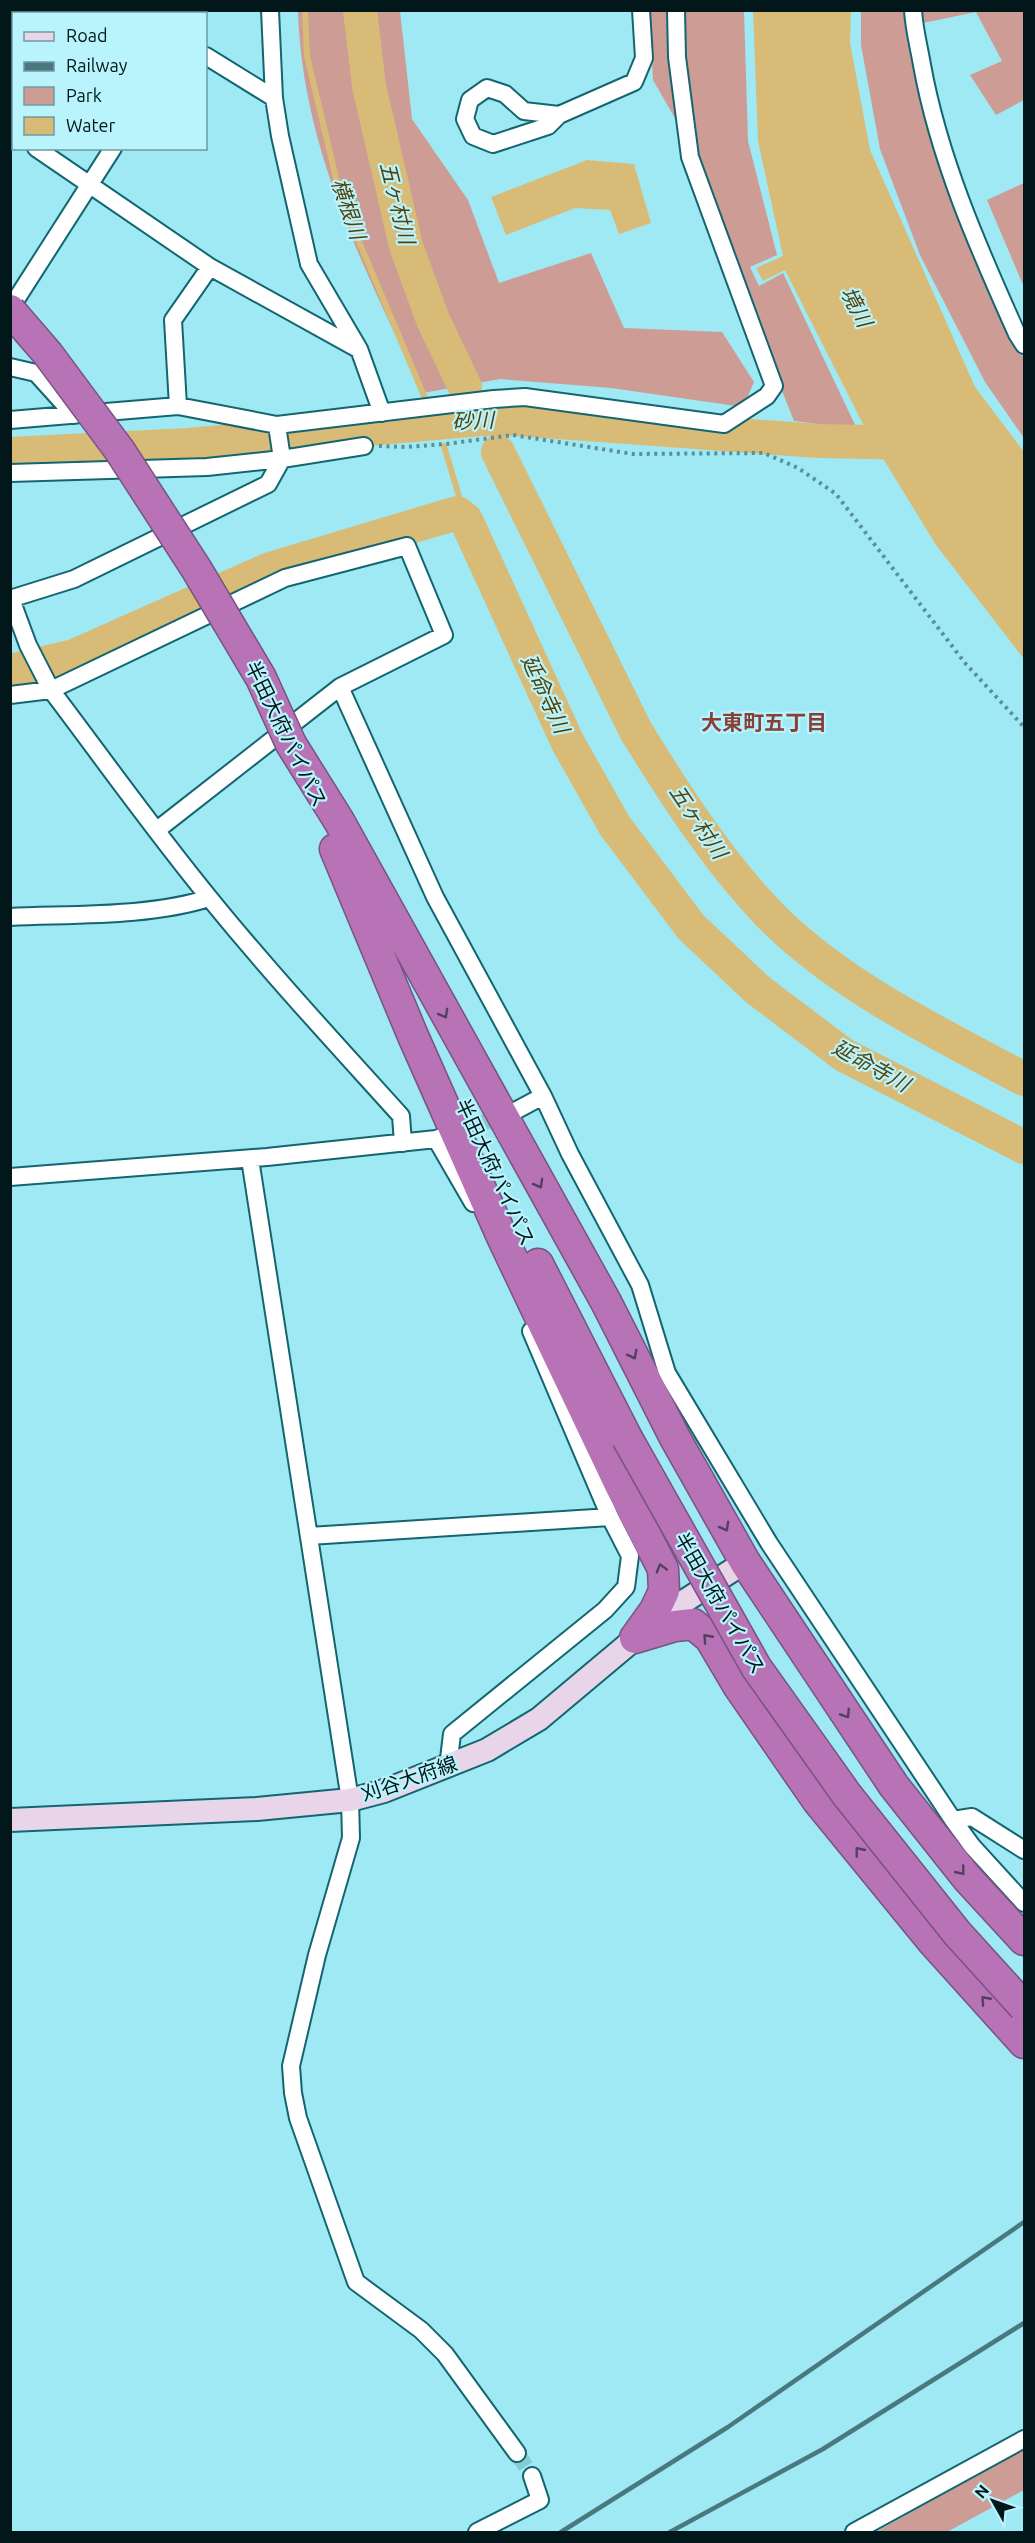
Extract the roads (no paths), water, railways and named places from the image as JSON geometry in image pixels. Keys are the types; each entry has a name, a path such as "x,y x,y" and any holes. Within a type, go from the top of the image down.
{"highway":[{"name":"半田大府パイパス","path":"10,309 48,354 120,451 197,570 261,678 456,1087 544,1278 627,1438 689,1551 762,1676 846,1795 957,1933 1024,2007"},
{"path":"291,744 339,821 606,1302 675,1438 745,1562 894,1786 967,1878 1024,1940"},
{"path":"291,744 413,1036 503,1239 621,1487 663,1569 664,1591 656,1611 634,1638"},
{"path":"634,1638 675,1626 693,1624 710,1638 739,1687 825,1809 933,1942 1024,2043"}],"main road":[{"name":"刈谷大府線","path":"10,1820 224,1811 350,1800 384,1791 487,1750 538,1719 663,1615 745,1562"}],"street":[{"path":"270,10 274,98 280,136 309,264 359,349 381,413"},
{"path":"560,115 524,111 505,94 487,88 470,100 465,119 473,136 493,144 548,126 560,115 634,82 644,58 641,10"},
{"path":"10,420 178,406 277,426 525,397 724,423 767,396 774,386 690,157 676,57 676,10"},
{"path":"914,10 928,95 950,171 975,239 1024,345"},
{"path":"207,57 274,98"},
{"path":"39,150 210,267 359,349"},
{"path":"10,309 112,150"},
{"path":"178,406 173,320 210,267"},
{"path":"10,367 36,374 74,415"},
{"path":"277,426 281,458 268,484 74,579 11,599 28,645 50,689 209,898 276,977 401,1116 403,1143"},
{"path":"10,473 207,467 364,446"},
{"path":"10,695 50,689 285,578 407,546 444,635 340,687 157,830"},
{"path":"340,687 435,897 543,1096 640,1285 667,1373 769,1543 953,1820 972,1846 1024,1903"},
{"path":"10,917 187,905 209,898"},
{"path":"515,1111 543,1096"},
{"path":"10,1177 249,1159 440,1138 483,1219 610,1517 630,1556 627,1587 605,1610 452,1734 448,1767"},
{"path":"249,1159 350,1800 351,1838 317,1955 291,2066 298,2118 356,2282 421,2330 445,2354 517,2453"},
{"path":"309,1536 610,1517"},
{"path":"953,1820 972,1817 1024,1850"},
{"path":"854,2532 1024,2439"},
{"path":"477,2532 540,2500 532,2476"}],"water":[{"name":"境川","path":"753,11 851,11 850,43 870,150 975,387 1024,452 1024,659 936,545 868,434 785,270 763,281 756,268 783,256 758,141"},
{"path":"587,160 634,164 651,223 619,234 610,210 575,208 506,235 491,197"}],"waterway":[{"name":"横根川","path":"305,10 307,56 341,199 425,398"},
{"name":"五ヶ村川","path":"360,10 369,86 406,246 433,320 465,387"},
{"name":"砂川","path":"10,454 188,445 480,419 517,419 818,441 921,443"},
{"name":"横根川","path":"444,446 466,520"},
{"name":"五ヶ村川","path":"498,452 636,731 695,823 745,888 790,935 853,982 921,1024 1024,1079"},
{"name":"延命寺川","path":"10,671 74,656 270,569 457,513 466,520 568,743 615,826 691,927 758,990 844,1055 1024,1147"}],"tunnel":[{"path":"450,1134 508,1114"},
{"path":"517,2453 532,2476"}],"railway":[{"path":"561,2532 728,2427 1024,2222"},
{"path":"670,2532 823,2449 1024,2323"}],"district":[{"name":"大東町五丁目","path":"764,723"}]}
